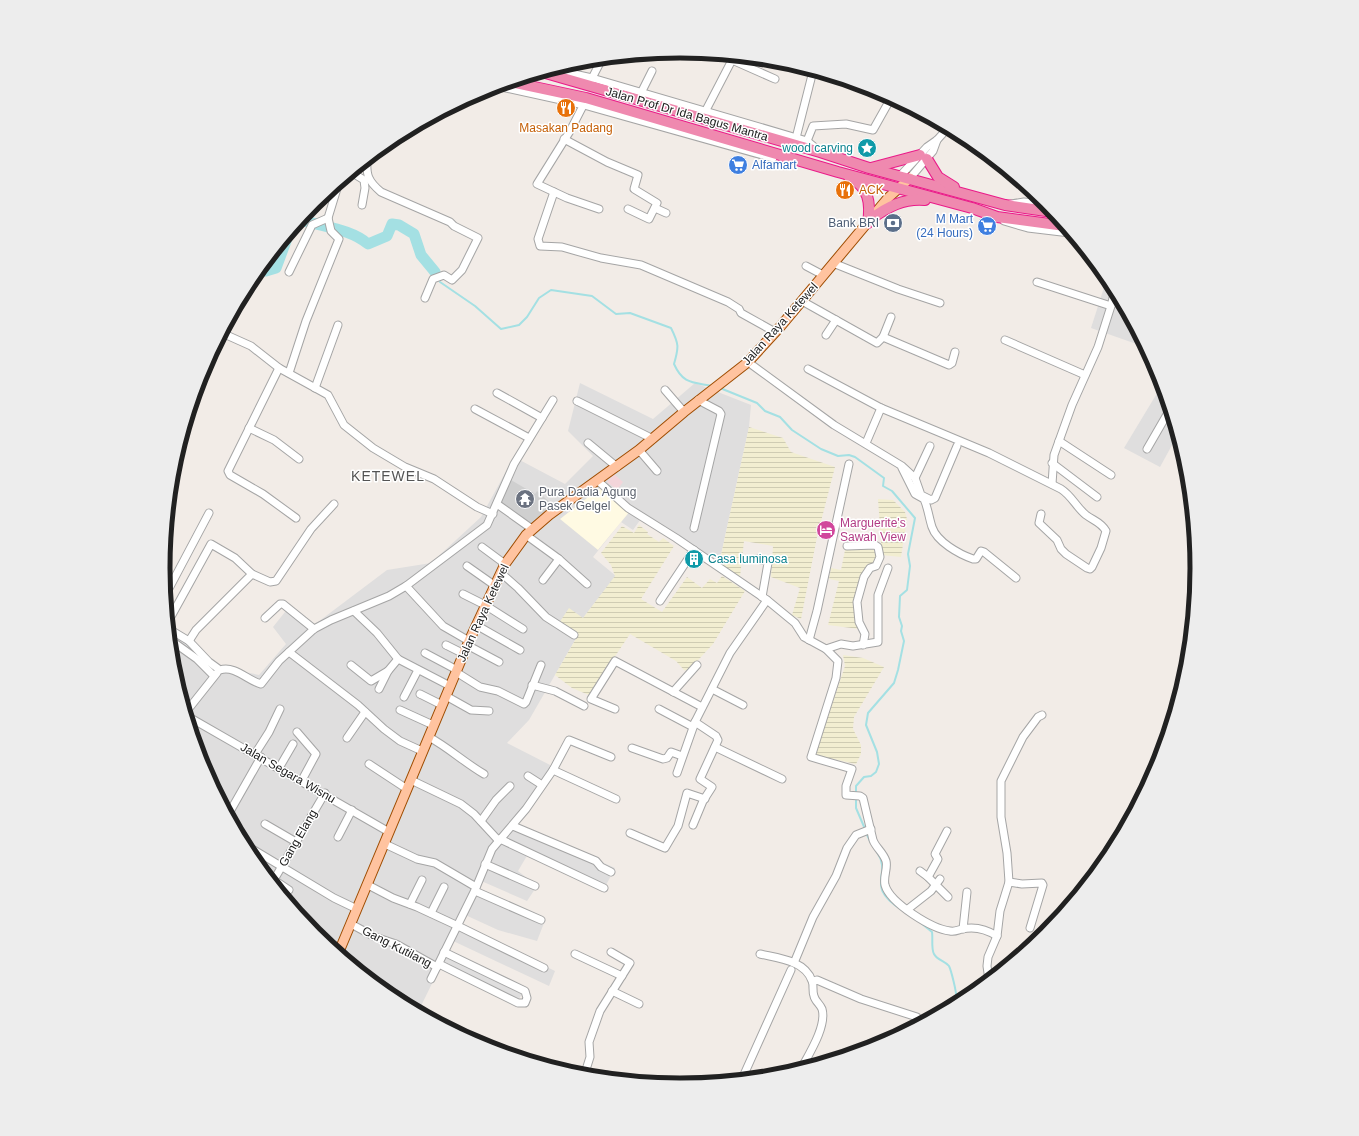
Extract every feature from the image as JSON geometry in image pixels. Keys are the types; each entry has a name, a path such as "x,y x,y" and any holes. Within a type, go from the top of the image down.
{"highway":[{"name":"Jalan Prof Dr Ida Bagus Mantra","path":"552,74 590,82 869,168 1005,206 1044,211"},
{"name":"Jalan Prof Dr Ida Bagus Mantra","path":"519,84 748,149 972,208 997,217 1056,225"},
{"path":"869,168 923,157 941,180 978,198"},
{"path":"838,172 858,183 866,194 870,207 869,221"},
{"path":"869,221 894,205 913,200 929,200 972,208"}],"main road":[{"name":"Jalan Raya Ketewel","path":"341,949 354,925 357,909 422,751 430,737 456,671 494,585 505,564 529,532 639,450 698,400 748,362 802,301 905,177"}],"street":[{"path":"705,112 732,61"},
{"path":"734,61 775,79"},
{"path":"590,82 599,65"},
{"path":"641,93 652,71"},
{"path":"561,72 590,82 641,93 807,141 820,152"},
{"path":"796,138 812,75"},
{"path":"508,88 585,102 537,184 599,209"},
{"path":"807,141 813,126 846,124 873,130 888,103"},
{"name":"Jalan Raya Ketewel","path":"905,177 923,157 933,151 937,140 944,132"},
{"path":"564,139 607,162 637,174 638,176 633,189 657,202 648,219 628,209"},
{"path":"367,165 366,172 373,185 381,192 446,220 454,226 478,238 462,270 452,280 444,275 433,279 425,298"},
{"path":"355,175 364,180 365,188 362,205"},
{"path":"289,373 314,302 339,242 338,237 331,231 328,220 336,191"},
{"path":"554,192 538,239 540,246 562,247 601,258 641,265 728,302 739,309 741,313 775,332"},
{"path":"1005,206 1024,202 1036,203"},
{"path":"655,208 666,213"},
{"path":"997,217 1009,223 1028,228 1063,232"},
{"path":"289,272 314,224 328,220"},
{"path":"833,263 891,287 940,303"},
{"path":"806,266 823,276"},
{"path":"1037,282 1111,306"},
{"path":"1052,484 1052,463 1059,441 1085,375 1098,347 1112,299"},
{"path":"802,301 878,343 883,337 891,317"},
{"path":"826,335 836,320"},
{"path":"315,388 338,325"},
{"path":"226,335 258,350 279,368 330,397 344,425 373,448 405,467 440,483 476,507 493,514"},
{"path":"883,337 949,365 952,363 955,352"},
{"path":"1005,340 1085,375"},
{"path":"748,362 834,426 866,443 902,466 915,478 921,494 933,500 957,446"},
{"path":"279,368 249,428 229,473 263,494 296,518"},
{"path":"808,369 881,408 996,456 1052,484 1071,496 1086,514 1098,521 1106,531 1101,548 1092,567 1087,568 1061,549 1057,540 1039,523 1042,514"},
{"path":"665,390 684,412"},
{"path":"497,393 542,418"},
{"path":"189,708 220,670 224,669 235,671 261,684 279,661 314,629 354,610 389,596 406,586 480,532 489,523 514,464 553,400"},
{"path":"694,528 721,414 719,411 698,400"},
{"path":"577,401 653,439"},
{"path":"866,443 881,408"},
{"path":"475,409 529,438"},
{"path":"1147,449 1166,416"},
{"path":"249,428 274,440 299,459"},
{"path":"1059,441 1111,475"},
{"path":"588,443 617,466"},
{"path":"915,478 930,446"},
{"path":"639,450 657,470"},
{"path":"1052,463 1097,497"},
{"path":"809,640 849,464"},
{"path":"902,466 915,494 924,499 932,528 940,538 956,550 973,559 983,551 1016,578"},
{"path":"597,480 628,508 765,598 795,623 804,637 826,649 836,659 838,667 825,715 811,755 814,759 851,768 852,772 845,792 846,795 863,798 867,830 875,846 882,853 887,864 884,882 886,888 895,900 933,927 953,932 963,929 981,928 997,936"},
{"path":"172,614 211,544 235,558 252,574 270,582 276,581 311,529 334,504"},
{"path":"497,504 587,584"},
{"path":"171,586 209,513"},
{"path":"847,546 875,545 878,547 880,557 876,566 870,568 864,577 857,602 859,622 865,634 863,645"},
{"path":"482,546 505,564"},
{"path":"660,601 694,550"},
{"path":"543,580 559,559"},
{"path":"677,773 694,724 702,707 732,648 765,598 768,564 767,561 756,559"},
{"path":"467,566 494,585"},
{"path":"826,649 841,644 850,646 876,644 879,640 878,595 888,568"},
{"path":"501,573 546,617 574,635"},
{"path":"189,641 196,630 252,574"},
{"path":"406,586 443,626 500,662"},
{"path":"463,594 485,605 522,629"},
{"path":"265,618 280,604 283,604 314,629"},
{"path":"354,610 377,633 398,659 450,686"},
{"path":"476,625 520,650"},
{"path":"174,632 189,641 209,662 220,670"},
{"path":"175,643 197,659 214,676"},
{"path":"446,645 464,654"},
{"path":"289,652 365,712 384,729 400,740 422,751"},
{"path":"425,653 480,687 498,691 524,704 541,665"},
{"path":"379,689 388,672 398,659"},
{"path":"615,710 591,699 614,661 702,707"},
{"path":"351,665 371,681 388,672"},
{"path":"673,692 697,665"},
{"path":"404,697 418,670"},
{"path":"532,685 555,691 584,706"},
{"path":"712,689 743,705"},
{"path":"420,694 442,705"},
{"path":"446,696 471,710 489,711"},
{"path":"231,810 280,709"},
{"path":"659,709 694,724 718,740 700,779 712,786 693,825"},
{"path":"400,710 434,725"},
{"path":"347,738 365,712"},
{"path":"988,974 988,957 997,936 1000,911 1009,882 1007,853 1001,817 1001,781 1023,738 1038,716 1042,715"},
{"name":"Jalan Segara Wisnu","path":"193,719 302,780 389,832"},
{"path":"297,732 316,754 302,780"},
{"path":"430,737 451,750 469,766 484,774"},
{"path":"431,979 476,889 485,864 499,839 513,826 553,770 569,740 610,757"},
{"path":"279,768 293,744"},
{"path":"715,747 782,779"},
{"path":"632,748 663,759 666,759 671,752 682,756"},
{"path":"369,764 409,785 461,804 499,839 604,888"},
{"path":"553,770 616,799"},
{"path":"528,776 542,785"},
{"path":"481,821 496,800 510,786"},
{"path":"630,833 665,848 678,826 687,793 705,799"},
{"name":"Gang Elang","path":"275,878 324,794"},
{"path":"338,837 352,810"},
{"path":"265,824 296,842"},
{"path":"513,826 596,861 601,867 611,872"},
{"path":"744,1074 813,917 836,876 847,848 855,836 867,830"},
{"path":"928,877 938,859 935,854 947,830"},
{"path":"385,844 417,859 435,863 476,889 541,920"},
{"path":"255,849 281,867 334,898 357,909"},
{"path":"485,864 535,886"},
{"path":"920,871 938,882 948,897"},
{"path":"410,904 422,880"},
{"path":"908,910 938,882"},
{"path":"1009,882 1022,884 1042,883 1043,885 1030,928"},
{"path":"368,885 431,913 544,968"},
{"path":"282,886 289,890"},
{"path":"431,913 444,888"},
{"path":"963,929 967,892"},
{"name":"Gang Kutilang","path":"354,925 375,937 396,944 438,966 518,1003 525,1003 527,998 525,991 444,952"},
{"path":"586,1069 590,1057 589,1042 600,1011 630,963 628,960 611,952"},
{"path":"575,954 622,976"},
{"path":"760,954 807,972 813,981 814,995 821,1008 822,1014 818,1036 805,1062"},
{"path":"813,981 817,980 868,1002 917,1017"},
{"path":"612,991 639,1004"}],"shaded area":[{"path":"1104,286 1138,345 1091,328"},
{"path":"580,383 653,419 695,383 751,405 749,427 719,564 643,516 633,530 621,522 593,557 616,576 583,618 559,623 578,635 529,720 507,743 554,767 517,824 615,868 605,887 528,854 518,871 537,886 527,901 479,880 473,892 544,923 537,941 498,930 461,913 456,922 555,971 549,986 451,940 446,951 525,988 518,1001 442,963 421,1006 448,1022 424,1010 396,992 369,973 343,951 319,929 296,904 255,851 222,794 208,763 187,700 179,667 174,631 186,637 207,664 259,675 286,644 273,627 289,607 314,625 387,570 431,563 481,517 514,457 565,484 593,456 568,431"},
{"path":"1158,392 1174,442 1160,467 1124,448"},
{"path":"749,427 783,438 791,452 835,467 817,537 801,619 792,615 800,588 771,577 773,546 744,541 740,577 719,564"},
{"path":"614,474 623,482 617,490 607,482"},
{"name":"Pura Dadia Agung Pasek Gelgel","path":"511,480 535,494 537,491 553,505 530,526 500,505"},
{"path":"601,487 631,510 598,550 560,519"},
{"path":"878,499 893,500 905,512 907,519 901,557 882,555"},
{"path":"639,525 648,532 647,534 659,542 663,538 674,546 641,599 662,612 687,577 702,588 710,579 717,583 722,576 745,591 713,644 688,671 684,670 676,661 630,634 589,695 572,688 555,675 578,635 559,623 569,608 583,618 615,576 611,565 601,553 622,526 634,533"},
{"path":"846,545 874,550 877,556 855,604 854,617 859,629 828,625 839,581 829,579 831,568 841,570"},
{"path":"843,655 863,658 884,667 854,717 853,729 861,745 861,754 856,764 815,755 845,666"}],"waterway":[{"path":"306,221 345,232 368,244 387,236 392,224 399,225 414,234 421,255 435,272"},
{"path":"265,271 276,268 284,247"},
{"path":"440,282 475,306 501,329 519,325 527,317 539,298 551,290 592,296 616,314 630,313 671,328 676,338 677,353 674,364 677,371 689,381 712,386"},
{"path":"720,388 757,403 765,411 780,417 792,430 821,449 838,456 849,455 855,457 884,478 883,486 892,491 915,518 908,554 910,566 907,590 900,596 899,617 904,641 898,670 894,683 868,713 866,725 877,752 879,764 876,772 871,776 864,777 856,786 856,808 865,829"},
{"path":"866,833 871,843"},
{"path":"877,852 881,860 881,887 884,894 890,901 902,910"},
{"path":"921,923 932,932 934,954 937,958 949,966 955,986 956,996"}],"place":[{"name":"Masakan Padang","path":"566,108"},
{"name":"wood carving","path":"867,148"},
{"name":"Alfamart","path":"738,165"},
{"name":"ACK","path":"845,190"},
{"name":"Bank BRI","path":"893,223"},
{"name":"M Mart (24 Hours)","path":"987,226"},
{"name":"Pura Dadia Agung Pasek Gelgel","path":"525,499"},
{"name":"Marguerite's Sawah View","path":"826,530"},
{"name":"Casa luminosa","path":"694,559"}],"district":[{"name":"KETEWEL","path":"388,476"}]}
